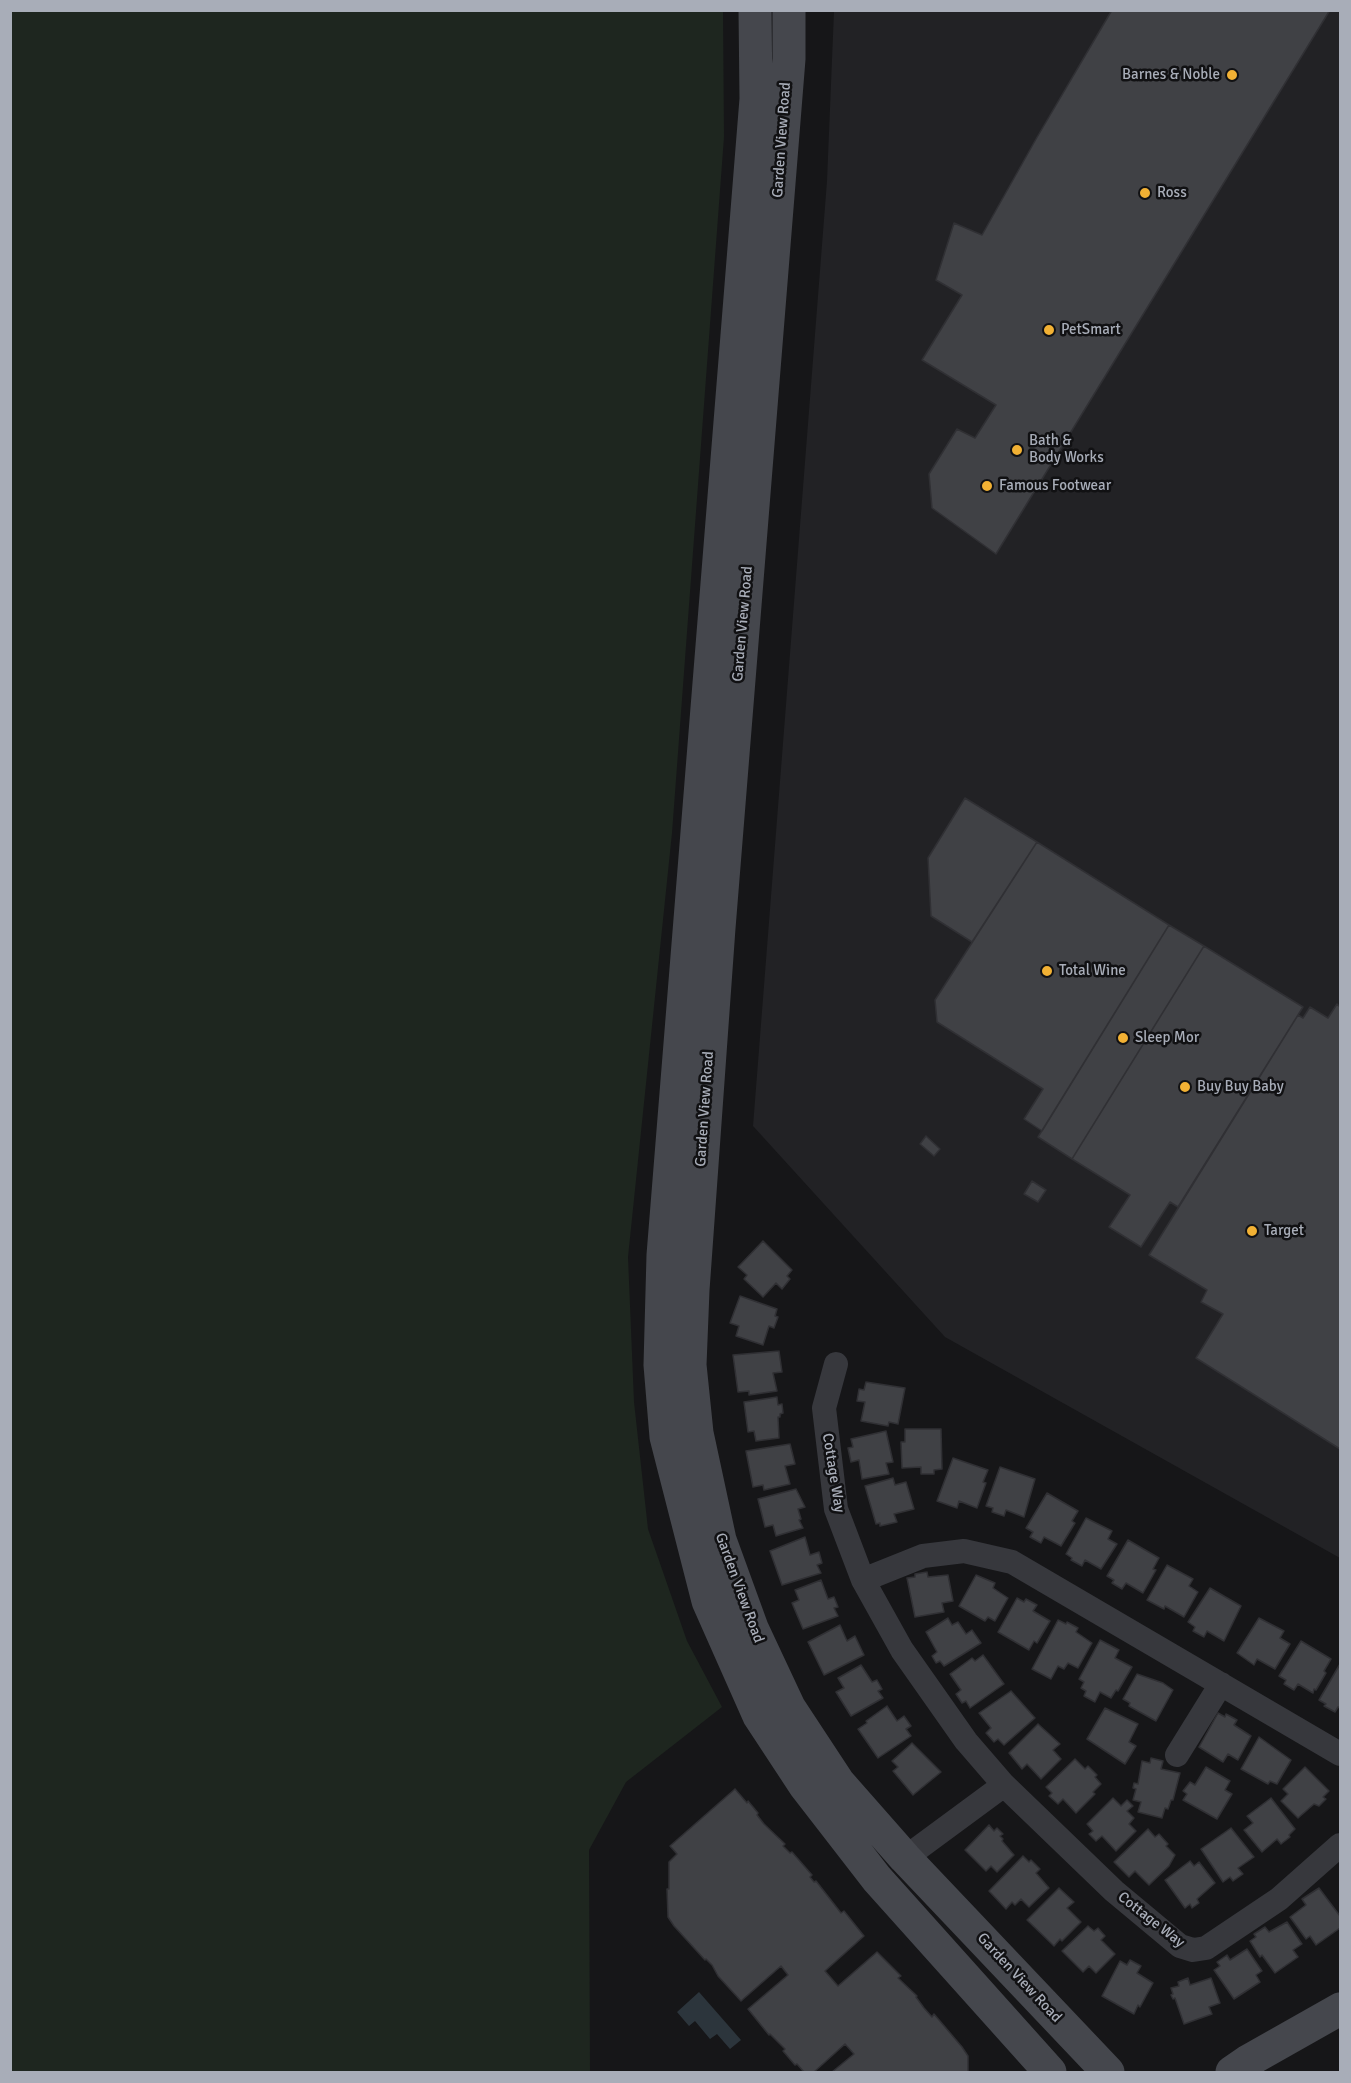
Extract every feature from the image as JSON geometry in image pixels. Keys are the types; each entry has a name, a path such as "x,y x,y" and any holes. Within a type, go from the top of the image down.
{"main road":[{"name":"Garden View Road","path":"755,10 756,99 663,1255 660,1365 666,1437 708,1601 759,1716 805,1786 877,1879 1050,2073"},
{"name":"Garden View Road","path":"789,10 786,86 708,1066 693,1290 690,1365 697,1433 720,1540 752,1628 789,1707 839,1783 904,1858 1108,2073"},
{"path":"1232,2073 1248,2061 1341,2009"}],"street":[{"name":"Cottage Way","path":"836,1364 824,1408 836,1509 863,1580 902,1650 966,1741 1004,1785 1114,1892 1180,1946 1193,1950 1206,1948 1279,1899 1341,1845"},
{"path":"863,1580 923,1556 964,1551 1012,1562 1341,1755"},
{"path":"1177,1755 1221,1684"},
{"path":"904,1858 1004,1785"}],"shaded area":[{"path":"11,10 723,11 724,137 672,833 628,1257 634,1402 648,1529 687,1641 722,1707 626,1782 589,1850 590,2072 11,2072"},
{"path":"834,11 1340,11 1340,1558 945,1337 753,1126 827,181"},
{"path":"699,1992 741,2040 730,2049 717,2034 710,2039 695,2021 689,2026 677,2012"}],"building":[{"path":"1112,10 1330,10 996,554 932,508 929,474 957,429 975,438 996,405 922,360 962,295 936,280 954,223 982,235"},
{"path":"965,798 1037,842 972,942 931,916 928,858"},
{"name":"Total Wine","path":"1037,842 1169,925 1042,1131 1024,1119 1043,1089 937,1022 935,1000"},
{"name":"Sleep Mor","path":"1169,925 1204,946 1072,1159 1038,1137"},
{"name":"Buy Buy Baby","path":"1204,946 1303,1007 1178,1207 1170,1202 1141,1247 1109,1227 1130,1195 1072,1159"},
{"name":"Target","path":"1337,1004 1340,1007 1340,1449 1196,1358 1223,1314 1201,1302 1207,1290 1149,1255 1298,1015 1303,1018 1310,1007 1328,1018"},
{"path":"926,1136 940,1149 934,1156 920,1144"},
{"path":"1032,1181 1046,1190 1038,1202 1024,1194"},
{"path":"763,1241 792,1270 787,1276 790,1279 782,1289 776,1283 763,1297 744,1279 747,1275 738,1267"},
{"path":"740,1296 777,1309 775,1316 778,1317 774,1328 769,1326 763,1345 736,1336 739,1326 730,1323"},
{"path":"779,1351 782,1372 773,1373 777,1391 749,1395 749,1391 738,1392 733,1355"},
{"path":"866,1382 905,1388 898,1424 889,1422 888,1426 861,1421 865,1402 857,1401 859,1389 864,1390"},
{"path":"777,1397 778,1405 782,1404 783,1413 778,1417 779,1438 756,1441 754,1431 748,1432 744,1402"},
{"path":"905,1429 941,1429 942,1469 934,1470 934,1474 921,1474 921,1467 902,1468 901,1442 905,1442"},
{"path":"886,1431 893,1462 886,1463 889,1474 862,1479 859,1460 851,1462 848,1448 853,1447 851,1439"},
{"path":"790,1444 795,1464 785,1466 790,1484 764,1490 763,1485 753,1487 746,1451"},
{"path":"953,1458 988,1470 977,1508 959,1501 957,1508 937,1501"},
{"path":"1000,1467 1035,1479 1024,1517 1006,1510 1004,1516 992,1512 993,1508 986,1506"},
{"path":"893,1478 895,1485 906,1482 914,1509 894,1514 897,1522 880,1526 880,1523 876,1524 865,1486"},
{"path":"796,1489 805,1507 798,1509 801,1519 799,1520 803,1528 776,1536 773,1525 765,1527 758,1499"},
{"path":"1047,1493 1078,1511 1072,1521 1075,1523 1061,1546 1044,1537 1041,1543 1030,1537 1033,1532 1026,1528"},
{"path":"1086,1518 1112,1531 1108,1539 1117,1544 1101,1569 1085,1560 1082,1566 1066,1554"},
{"path":"805,1537 810,1555 819,1552 822,1563 817,1565 821,1573 782,1585 770,1551"},
{"path":"1128,1540 1159,1558 1153,1569 1156,1570 1143,1593 1126,1583 1122,1589 1112,1583 1114,1580 1107,1576"},
{"path":"1167,1565 1193,1579 1189,1586 1198,1592 1184,1617 1165,1606 1164,1609 1147,1600"},
{"path":"927,1572 928,1577 948,1575 953,1601 942,1603 944,1612 915,1617 907,1578"},
{"path":"976,1575 995,1583 993,1588 1008,1598 995,1621 988,1617 985,1621 959,1606"},
{"path":"821,1580 828,1599 834,1597 838,1607 834,1608 838,1616 803,1629 792,1603 799,1600 795,1590"},
{"path":"1210,1588 1241,1606 1224,1641 1207,1631 1204,1637 1193,1631 1195,1627 1188,1622"},
{"path":"1017,1598 1024,1602 1026,1599 1037,1605 1033,1611 1050,1621 1037,1643 1034,1641 1029,1650 998,1632"},
{"path":"948,1618 952,1625 958,1622 966,1634 972,1630 981,1643 944,1666 940,1661 936,1663 932,1656 937,1652 926,1632"},
{"path":"1259,1618 1284,1631 1280,1638 1290,1644 1275,1669 1257,1659 1254,1665 1237,1653"},
{"path":"1058,1620 1078,1628 1076,1632 1092,1643 1078,1668 1068,1663 1064,1669 1058,1666 1051,1679 1032,1669"},
{"path":"840,1625 847,1641 855,1636 864,1655 824,1675 808,1642"},
{"path":"1100,1640 1119,1650 1115,1658 1132,1667 1118,1691 1116,1690 1111,1698 1100,1692 1095,1702 1084,1696 1086,1691 1081,1688 1084,1682 1079,1679"},
{"path":"1301,1641 1331,1659 1324,1671 1326,1673 1313,1693 1298,1684 1294,1690 1284,1684 1286,1680 1279,1676"},
{"path":"983,1655 1004,1684 970,1708 966,1701 962,1703 956,1694 961,1690 950,1674 972,1658 975,1661"},
{"path":"1340,1664 1340,1708 1338,1707 1335,1712 1319,1700"},
{"path":"861,1665 872,1682 877,1680 882,1689 878,1691 883,1698 851,1716 836,1692 844,1688 838,1678"},
{"path":"1137,1674 1163,1683 1173,1690 1156,1721 1129,1706 1130,1703 1123,1699"},
{"path":"1011,1691 1035,1718 1004,1745 998,1739 994,1742 986,1733 991,1728 979,1713"},
{"path":"887,1706 897,1721 904,1716 911,1726 906,1729 911,1736 878,1758 858,1729"},
{"path":"1105,1708 1138,1724 1129,1742 1136,1746 1125,1764 1087,1739"},
{"path":"1218,1713 1225,1717 1226,1714 1237,1720 1234,1725 1251,1736 1238,1760 1228,1754 1223,1762 1199,1747"},
{"path":"1038,1724 1060,1744 1053,1750 1061,1759 1041,1779 1027,1764 1022,1769 1009,1753"},
{"path":"1259,1737 1291,1760 1277,1784 1270,1781 1268,1784 1241,1769"},
{"path":"912,1743 941,1772 913,1795 893,1771 898,1767 892,1761"},
{"path":"1151,1758 1163,1761 1161,1769 1180,1773 1173,1800 1168,1809 1165,1808 1162,1818 1138,1812 1141,1802 1133,1800 1136,1789 1133,1788 1134,1783 1138,1784 1142,1761 1150,1763"},
{"path":"1075,1759 1085,1769 1088,1766 1097,1775 1095,1777 1101,1784 1093,1792 1095,1794 1076,1813 1063,1799 1058,1804 1049,1796 1052,1793 1046,1787"},
{"path":"1206,1767 1230,1781 1225,1790 1232,1794 1217,1819 1183,1800 1187,1794 1183,1791 1190,1782 1195,1785"},
{"path":"1305,1767 1329,1791 1323,1797 1326,1799 1319,1806 1314,1804 1298,1818 1281,1801 1288,1794 1283,1789"},
{"path":"735,1789 758,1813 757,1815 764,1824 785,1844 783,1846 790,1853 792,1852 812,1875 810,1877 814,1882 816,1881 841,1913 844,1911 864,1936 825,1971 838,1986 877,1952 901,1976 898,1978 917,1996 932,2017 934,2014 962,2047 968,2056 968,2072 832,2072 854,2054 845,2044 814,2072 804,2072 797,2064 795,2065 783,2051 785,2049 769,2035 748,2009 788,1975 781,1966 741,2001 718,1976 712,1965 674,1926 668,1917 667,1889 669,1889 669,1862 677,1854 670,1846"},
{"path":"1113,1798 1121,1806 1127,1800 1133,1806 1127,1811 1134,1818 1129,1824 1136,1831 1116,1851 1102,1836 1096,1841 1089,1834 1093,1831 1087,1824"},
{"path":"1271,1798 1295,1829 1289,1835 1290,1837 1281,1844 1277,1839 1262,1852 1244,1830 1253,1823 1247,1816"},
{"path":"989,1825 994,1831 997,1828 1003,1834 1000,1836 1002,1841 1014,1855 997,1872 991,1866 986,1871 965,1850"},
{"path":"1231,1828 1254,1857 1238,1868 1243,1874 1233,1881 1230,1877 1223,1882 1201,1849"},
{"path":"1148,1829 1155,1837 1159,1834 1175,1855 1169,1866 1149,1885 1135,1871 1129,1877 1114,1862"},
{"path":"1023,1856 1040,1869 1036,1873 1049,1888 1029,1907 1021,1899 1015,1905 1012,1902 1006,1909 989,1891"},
{"path":"1190,1861 1194,1866 1199,1862 1215,1883 1197,1899 1199,1903 1192,1908 1190,1904 1185,1908 1165,1880"},
{"path":"1059,1888 1074,1902 1067,1908 1081,1922 1054,1946 1027,1920"},
{"path":"1319,1888 1340,1916 1340,1928 1316,1945 1310,1936 1306,1939 1290,1917 1306,1905 1302,1899"},
{"path":"1287,1922 1302,1944 1293,1950 1298,1957 1275,1973 1262,1955 1260,1957 1250,1941 1256,1937 1254,1934 1265,1927 1269,1932"},
{"path":"1088,1926 1094,1931 1098,1928 1105,1936 1101,1940 1115,1954 1096,1973 1089,1966 1083,1972 1062,1951"},
{"path":"1247,1949 1262,1971 1256,1975 1260,1982 1234,1999 1214,1970 1220,1966 1217,1962 1227,1955 1230,1960"},
{"path":"1130,1960 1141,1966 1137,1973 1153,1983 1134,2014 1102,1996 1120,1961 1127,1965"},
{"path":"1188,1978 1190,1985 1211,1978 1220,2003 1209,2007 1212,2014 1184,2024 1175,1998 1173,1999 1171,1995 1173,1994 1171,1988 1179,1986 1178,1982"}],"place":[{"name":"Barnes & Noble","path":"1232,75"},
{"name":"Ross","path":"1145,193"},
{"name":"PetSmart","path":"1049,330"},
{"name":"Bath & Body Works","path":"1017,450"},
{"name":"Famous Footwear","path":"987,486"},
{"name":"Total Wine","path":"1047,971"},
{"name":"Sleep Mor","path":"1123,1038"},
{"name":"Buy Buy Baby","path":"1185,1087"},
{"name":"Target","path":"1252,1231"}]}
